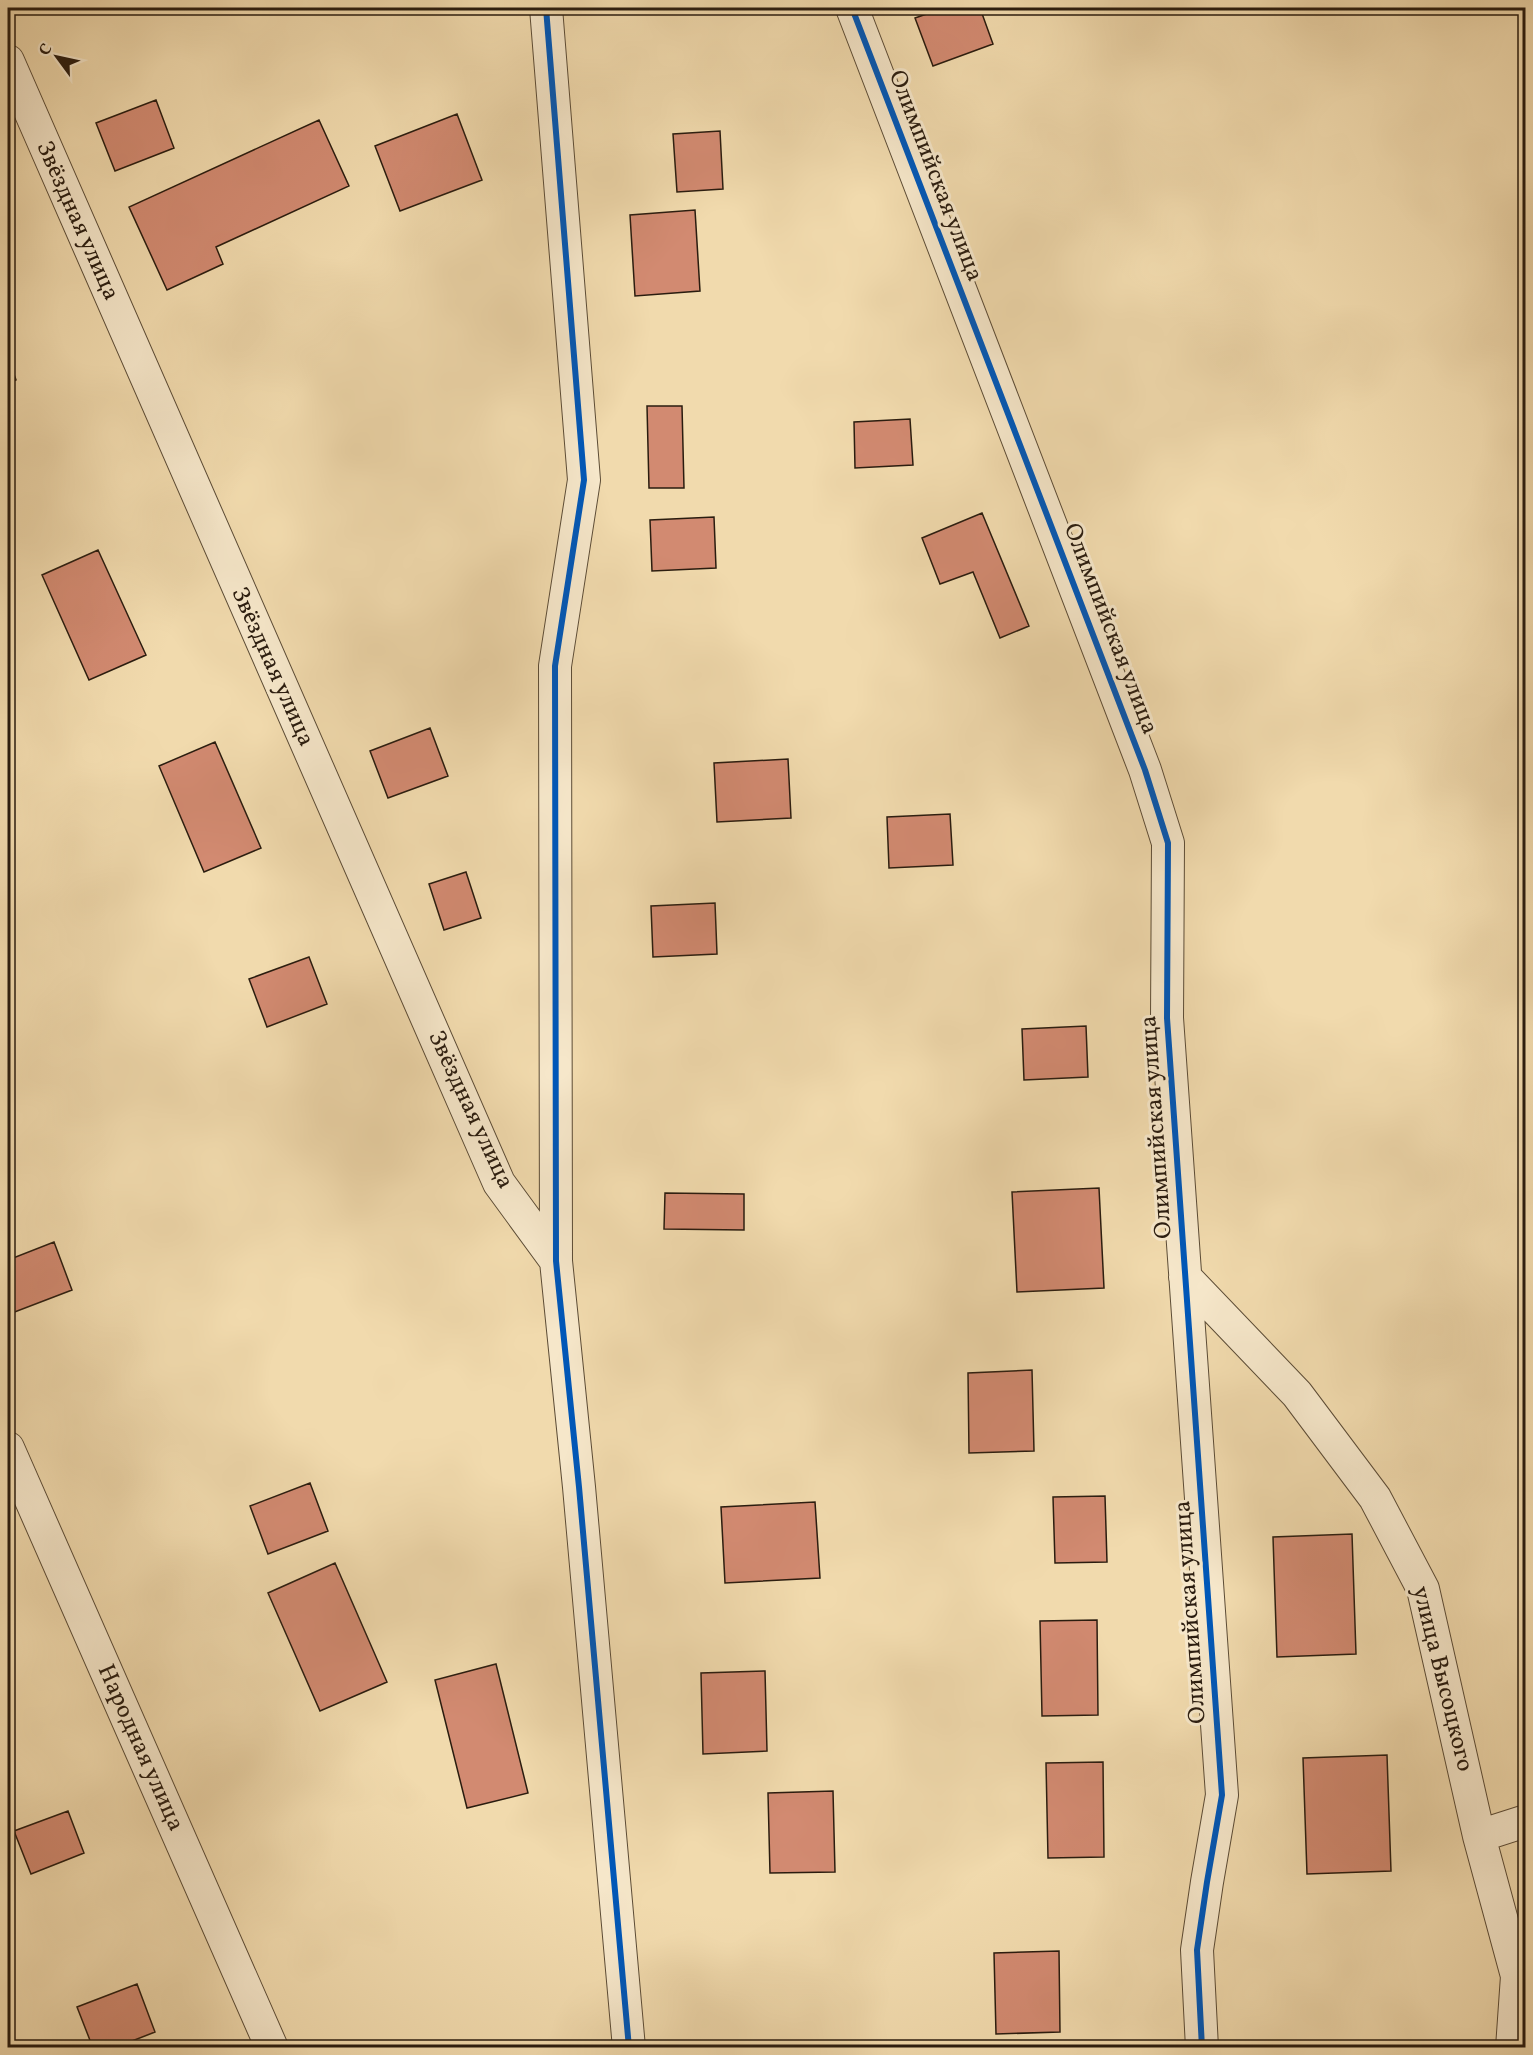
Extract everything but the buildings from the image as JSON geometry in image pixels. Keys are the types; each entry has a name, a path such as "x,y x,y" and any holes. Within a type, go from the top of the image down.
{"street":[{"path":"546,8 584,480 555,666 556,1261 579,1487 629,2048"},
{"name":"Олимпийская улица","path":"852,8 1140,759 1168,843 1167,1018 1222,1795 1197,1950 1202,2048"},
{"name":"Звёздная улица","path":"8,62 499,1183 556,1261"},
{"name":"улица Высоцкого","path":"1185,1277 1297,1394 1375,1498 1423,1589 1479,1836 1517,1976 1512,2048"},
{"name":"Народная улица","path":"8,1448 272,2048"},
{"path":"1479,1836 1526,1821"}],"cycle path":[{"path":"546,8 584,480 555,666 556,1261 579,1487 629,2048"},
{"path":"852,8 1145,770 1168,843 1167,1018 1222,1795 1197,1950 1202,2048"}]}
